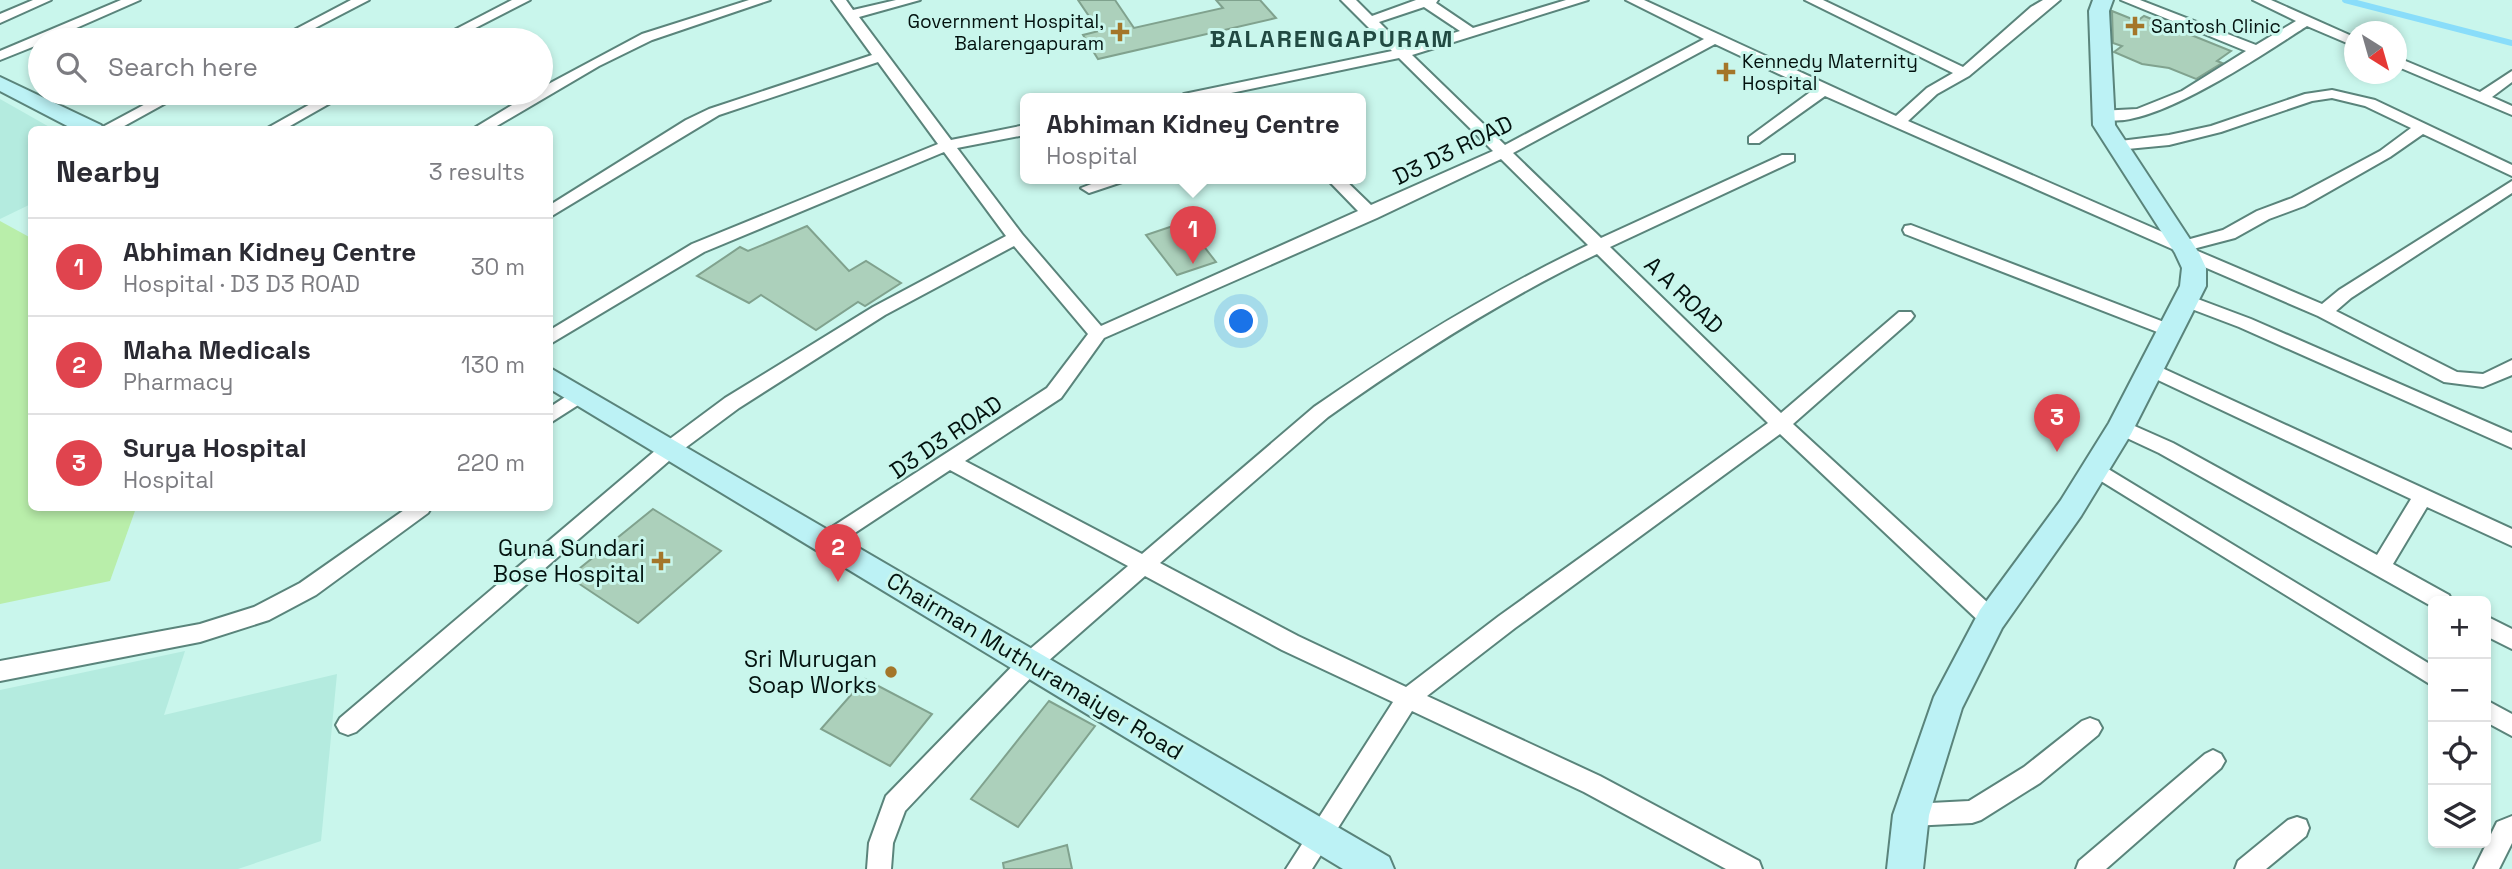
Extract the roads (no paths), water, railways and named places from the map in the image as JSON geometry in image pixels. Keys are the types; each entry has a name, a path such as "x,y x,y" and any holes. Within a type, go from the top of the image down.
{"main road":[{"path":"1905,869 1911,815 1946,707 1991,619 2071,508 2120,427 2193,286 2194,268 2104,125 2099,11 2103,0"},
{"path":"0,83 28,97"},
{"path":"44,105 85,126"},
{"name":"Chairman Muthuramaiyer Road","path":"553,379 1031,662 1318,837 1376,869"}],"street":[{"path":"0,19 44,0"},
{"path":"66,28 133,0"},
{"path":"306,28 362,0"},
{"path":"466,28 523,0"},
{"path":"553,87 647,37 763,0"},
{"path":"839,0 1016,238 1098,334"},
{"path":"850,15 913,0"},
{"name":"A A ROAD","path":"1348,0 1781,424 1991,619"},
{"path":"1209,93 1402,53 1581,0"},
{"path":"1633,0 1823,90 2324,312 2451,377 2472,383 2492,380 2512,366"},
{"path":"1812,0 1964,73"},
{"path":"1898,122 1932,91 1964,73 2036,10 2053,0"},
{"path":"2128,0 2258,51"},
{"path":"2260,0 2344,38"},
{"path":"1369,21 1427,1 1472,33"},
{"path":"2104,114 2139,113 2188,94 2306,21"},
{"name":"D3 D3 ROAD","path":"825,542 1054,393 1098,334 1371,214 1503,152 1715,38"},
{"path":"0,56 28,44"},
{"path":"553,210 702,118 880,57"},
{"path":"2407,66 2512,111"},
{"path":"2482,98 2512,75"},
{"path":"1243,86 1250,93"},
{"path":"1755,140 1823,90"},
{"path":"2117,145 2169,140 2216,129 2311,97 2332,93 2370,103 2512,171"},
{"path":"112,126 153,105"},
{"path":"279,126 318,105"},
{"path":"485,126 521,105"},
{"path":"2184,250 2229,234 2263,215 2298,202 2385,155 2421,128"},
{"path":"553,336 698,248 946,146 1020,131"},
{"path":"879,869 881,843 895,804 1031,662 1321,412 1366,380 1511,291 1598,245 1788,158"},
{"path":"1089,188 1104,184"},
{"path":"1340,184 1371,214"},
{"path":"2324,312 2345,294 2512,186"},
{"path":"1912,230 2171,331"},
{"path":"348,725 670,449 732,403 811,351 1016,238"},
{"path":"2187,301 2245,323 2512,441"},
{"path":"1297,869 1407,699 1507,622 1781,424 1905,316"},
{"path":"2149,368 2512,538"},
{"path":"553,414 579,395"},
{"path":"2120,427 2178,455 2432,596"},
{"path":"951,462 1290,643 1592,783 1750,869"},
{"path":"2095,468 2428,674"},
{"path":"2380,568 2423,497"},
{"path":"0,671 200,633 261,614 308,589 417,511"},
{"path":"2491,628 2512,640"},
{"path":"2491,712 2512,726"},
{"path":"1911,815 1972,812 2032,775 2090,728"},
{"path":"2088,869 2213,761"},
{"path":"2486,869 2507,830 2512,827"},
{"path":"2247,869 2297,828"}],"waterway":[{"path":"2345,0 2512,43"}],"place":[{"name":"Santosh Clinic","path":"2135,26"},
{"name":"Government Hospital, Balarengapuram","path":"1120,32"},
{"name":"Kennedy Maternity Hospital","path":"1726,72"},
{"name":"Abhiman Kidney Centre","path":"1193,264"},
{"name":"Surya Hospital","path":"2057,452"},
{"name":"Guna Sundari Bose Hospital","path":"661,561"},
{"name":"Maha Medicals","path":"838,582"},
{"name":"Sri Murugan Soap Works","path":"891,672"}],"district":[{"name":"BALARENGAPURAM","path":"1332,39"}]}
